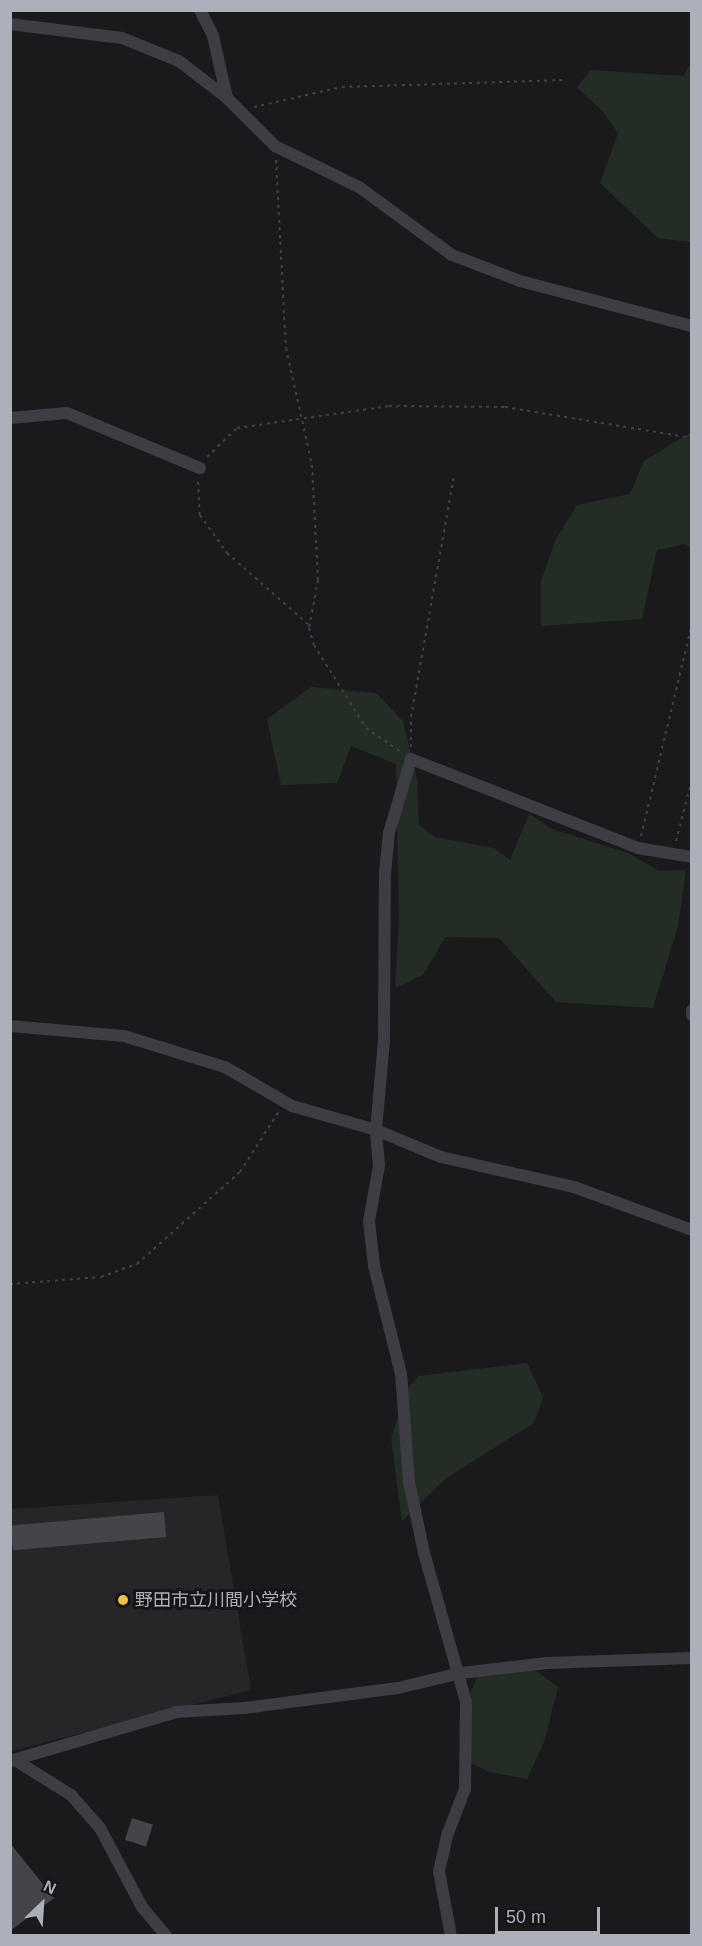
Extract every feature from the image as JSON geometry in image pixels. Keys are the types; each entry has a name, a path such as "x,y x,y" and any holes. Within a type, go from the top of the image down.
{"street":[{"path":"200,10 213,36 227,98"},
{"path":"10,24 122,38 179,61 227,98 275,146 359,187 452,255 520,281 692,326"},
{"path":"10,418 67,413 200,468"},
{"path":"452,1935 438,1871 447,1833 465,1789 466,1702 460,1673 424,1553 409,1482 401,1374 374,1266 369,1221 379,1166 376,1130 384,1040 384,873 389,833 411,759 638,848 692,857"},
{"path":"10,1026 124,1036 225,1067 285,1101 376,1130 441,1157 574,1187 692,1230"},
{"path":"13,1761 176,1712 244,1708 387,1689 460,1673 548,1663 692,1658"},
{"path":"13,1761 71,1795 100,1828 142,1907 166,1935"}],"path":[{"path":"239,110 342,87 564,80"},
{"path":"275,146 286,348 304,420 312,465 318,580 309,625 314,645 366,728 411,759"},
{"path":"309,625 227,553 200,515 197,491 200,468 214,446 237,428 389,406 505,407 692,438"},
{"path":"411,759 411,717 454,476"},
{"path":"638,848 692,624"},
{"path":"674,853 692,779"},
{"path":"10,1284 101,1277 137,1264 240,1172 285,1101"}],"shaded area":[{"path":"691,63 691,242 658,238 600,183 618,133 604,113 577,87 591,70 683,76"},
{"path":"691,432 691,549 685,544 657,550 642,619 541,626 541,581 555,541 577,505 630,494 644,461"},
{"path":"311,687 376,693 403,721 417,779 419,825 435,837 494,848 510,860 529,814 552,829 628,853 659,871 686,870 678,926 653,1008 556,1002 499,938 445,937 423,975 395,988 399,921 396,764 351,746 337,783 281,785 267,719"},
{"path":"527,1363 543,1397 534,1423 445,1479 402,1521 391,1439 406,1390 419,1376"},
{"name":"野田市立川間小学校","path":"218,1495 251,1690 11,1751 11,1509"},
{"path":"483,1665 536,1671 558,1687 544,1742 527,1779 490,1772 464,1760 471,1691"}],"building":[{"path":"164,1512 166,1537 13,1550 11,1525"},
{"path":"132,1818 153,1825 146,1847 125,1840"},
{"path":"10,1843 54,1898 10,1931"}],"place":[{"name":"野田市立川間小学校","path":"123,1600"}]}
